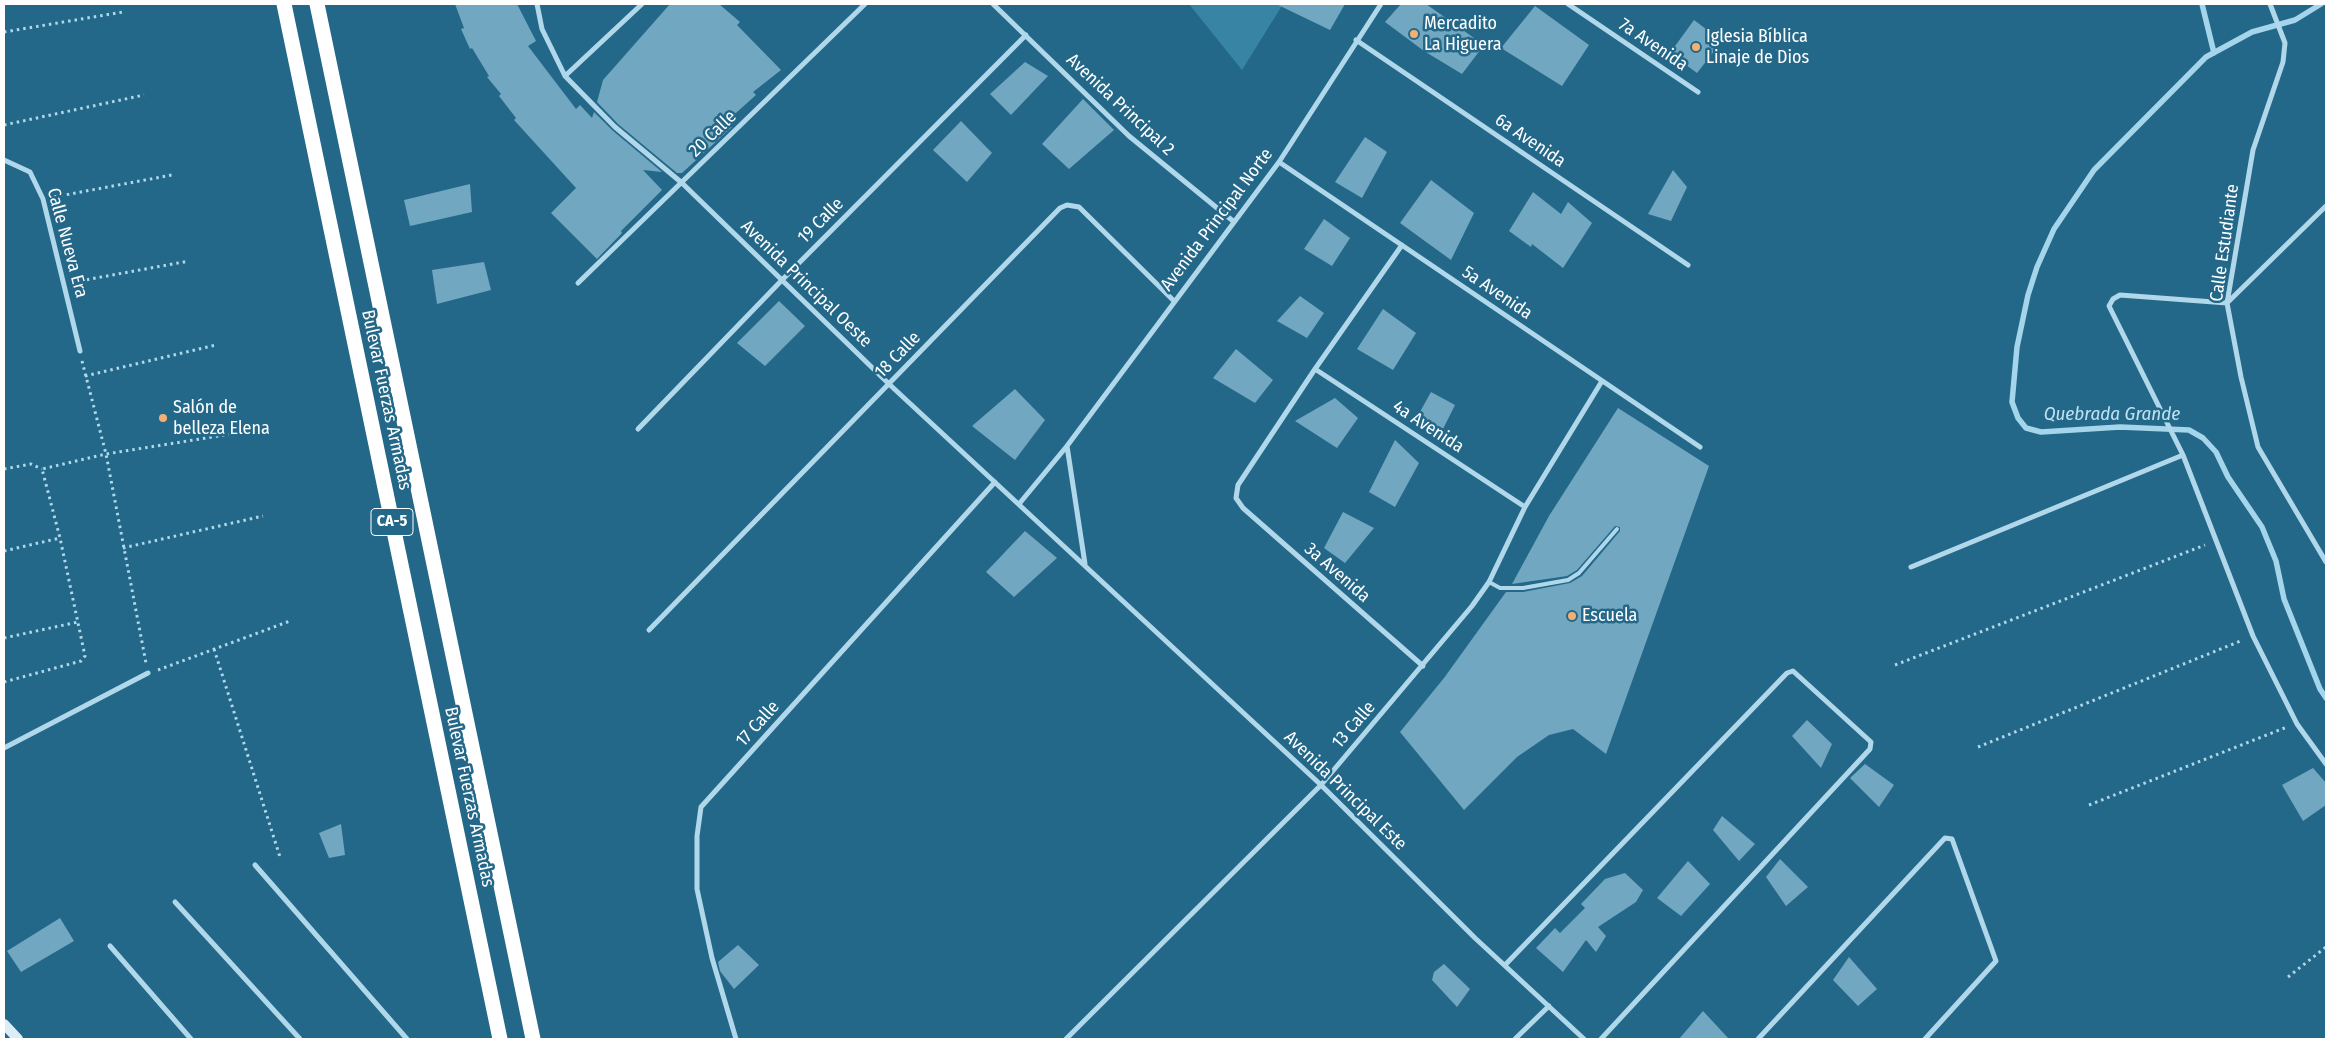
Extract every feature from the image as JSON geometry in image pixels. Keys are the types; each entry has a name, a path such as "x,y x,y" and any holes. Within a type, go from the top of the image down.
{"highway":[{"name":"Bulevar Fuerzas Armadas","path":"284,4 500,1039"},
{"name":"Bulevar Fuerzas Armadas","path":"317,4 533,1039"}],"street":[{"name":"Avenida Principal Oeste","path":"536,4 542,29 565,76 615,127 682,183 889,384 1085,565"},
{"path":"565,76 642,4"},
{"name":"20 Calle","path":"578,283 865,4"},
{"name":"Avenida Principal 2","path":"994,4 1129,136 1233,221"},
{"name":"Avenida Principal Norte","path":"1019,504 1067,446 1278,162 1381,4"},
{"name":"7a Avenida","path":"1568,4 1698,92"},
{"name":"Calle Estudiante","path":"2270,4 2285,43 2283,62 2252,150 2228,303 2241,377 2258,446 2326,562"},
{"name":"19 Calle","path":"638,429 783,279 1026,35"},
{"name":"6a Avenida","path":"1356,40 1688,265"},
{"name":"Calle Nueva Era","path":"4,160 30,172 44,199 80,350"},
{"name":"5a Avenida","path":"1278,162 1700,447"},
{"name":"18 Calle","path":"649,630 1060,208 1068,205 1079,208 1174,301"},
{"path":"2326,206 2228,303 2120,295 2110,302 2109,306 2171,435 2183,455 2253,636 2297,724 2326,764"},
{"path":"1315,369 1402,246"},
{"name":"3a Avenida","path":"1315,369 1238,485 1236,498 1242,508 1422,666"},
{"name":"4a Avenida","path":"1315,369 1525,507"},
{"name":"13 Calle","path":"1066,1039 1320,785 1422,666 1489,582 1525,507 1602,381"},
{"path":"1067,446 1085,565"},
{"path":"1911,567 2183,455"},
{"name":"17 Calle","path":"736,1039 712,958 697,889 697,836 701,807 995,482"},
{"name":"Avenida Principal Este","path":"1085,565 1320,785 1475,938 1584,1039"},
{"path":"1505,964 1787,673 1793,671 1871,742 1870,749 1600,1039"},
{"path":"4,748 148,674"},
{"path":"1758,1039 1945,838 1952,839 1996,961 1925,1039"},
{"path":"255,865 407,1039"},
{"path":"175,902 300,1039"},
{"path":"110,946 192,1039"},
{"path":"1515,1039 1549,1006"},
{"path":"4,1024 18,1039"}],"lane":[{"path":"1489,582 1500,588 1516,588 1568,580 1580,573 1617,529"}],"path":[{"path":"4,32 123,12"},
{"path":"4,124 144,95"},
{"path":"44,199 172,176"},
{"path":"64,284 189,261"},
{"path":"85,376 216,345"},
{"path":"80,350 106,454 148,674 290,621"},
{"path":"4,469 31,464 42,469 106,454 244,432"},
{"path":"4,682 84,659 60,538 42,469"},
{"path":"123,548 263,516"},
{"path":"4,551 60,538"},
{"path":"1895,664 2217,540"},
{"path":"4,638 78,622"},
{"path":"1978,747 2253,636"},
{"path":"214,650 280,857"},
{"path":"2089,805 2297,724"},
{"path":"2288,976 2326,947"}],"shaded area":[{"path":"1189,4 1283,4 1242,70"}],"building":[{"path":"455,4 517,4 536,41 528,46 576,109 580,105 592,118 594,112 612,130 662,172 643,170 662,190 621,231 622,233 597,259 551,213 576,188 514,120 516,118 499,96 501,94 487,77 489,76 472,48 470,49 461,29 464,28"},
{"path":"670,4 719,4 740,22 737,25 781,70 753,92 756,95 727,121 732,127 682,173 677,173 618,124 597,102 603,80"},
{"path":"1276,4 1345,4 1330,30"},
{"path":"1401,4 1426,4 1484,45 1462,74 1424,51 1385,22"},
{"path":"1535,6 1589,45 1562,86 1501,48"},
{"name":"Iglesia Bíblica Linaje de Dios","path":"1694,20 1722,41 1697,73 1670,53"},
{"path":"1025,62 1048,76 1011,115 990,94"},
{"path":"1083,99 1114,130 1069,169 1042,144"},
{"path":"961,121 992,153 967,182 933,150"},
{"path":"1365,137 1387,152 1362,198 1335,182"},
{"path":"1673,170 1687,187 1671,221 1648,214"},
{"path":"1431,180 1474,213 1451,260 1400,223"},
{"path":"470,184 472,212 410,226 404,200"},
{"path":"1533,192 1561,214 1568,202 1592,223 1563,268 1532,244 1531,247 1509,231"},
{"path":"1324,219 1350,238 1332,266 1304,249"},
{"path":"484,262 491,290 437,304 432,270"},
{"path":"1300,296 1324,313 1307,338 1277,321"},
{"path":"779,301 805,326 765,366 737,343"},
{"path":"1383,309 1416,333 1393,370 1357,349"},
{"path":"1236,349 1273,380 1255,403 1213,378"},
{"path":"1015,389 1045,420 1015,460 972,426"},
{"path":"1431,392 1455,405 1440,435 1416,419"},
{"path":"1335,398 1358,418 1337,448 1295,421"},
{"name":"Escuela","path":"1618,408 1709,466 1606,754 1573,729 1549,735 1517,757 1464,810 1400,732 1444,678 1506,592 1523,592 1570,583 1582,576 1620,531 1620,527 1615,526 1577,570 1567,576 1512,584 1549,516"},
{"path":"1395,440 1419,463 1395,507 1369,492"},
{"path":"1343,512 1374,528 1345,563 1324,548"},
{"path":"1025,531 1057,558 1014,597 986,572"},
{"path":"1807,720 1832,744 1821,768 1792,736"},
{"path":"1865,764 1894,785 1879,807 1850,778"},
{"path":"2313,768 2326,783 2326,805 2303,821 2282,785"},
{"path":"1722,816 1755,844 1739,861 1713,830"},
{"path":"341,824 345,855 329,858 319,833"},
{"path":"1780,859 1808,887 1786,906 1766,877"},
{"path":"1688,861 1710,884 1681,916 1657,898"},
{"path":"1625,873 1643,890 1636,902 1598,927 1606,936 1596,952 1586,940 1563,972 1536,948 1555,928 1560,933 1585,908 1581,904 1605,879"},
{"path":"60,918 74,941 21,972 7,951"},
{"path":"738,945 759,965 734,989 720,971 718,962"},
{"path":"1849,957 1877,989 1858,1006 1833,980"},
{"path":"1444,964 1470,989 1457,1007 1432,980 1434,972"},
{"path":"1703,1011 1729,1039 1679,1039"}],"waterway":[{"path":"2202,4 2214,53"},
{"name":"Quebrada Grande","path":"2321,4 2295,20 2252,32 2206,57 2094,170 2054,229 2037,267 2028,295 2017,347 2012,402 2018,418 2026,428 2041,432 2120,427 2189,430 2203,438 2216,452 2228,477 2262,527 2276,561 2284,599 2320,689 2326,698"}],"place":[{"name":"Mercadito La Higuera","path":"1414,34"},
{"name":"Iglesia Bíblica Linaje de Dios","path":"1696,47"},
{"name":"Salón de belleza Elena","path":"163,418"},
{"name":"Escuela","path":"1572,616"}]}
